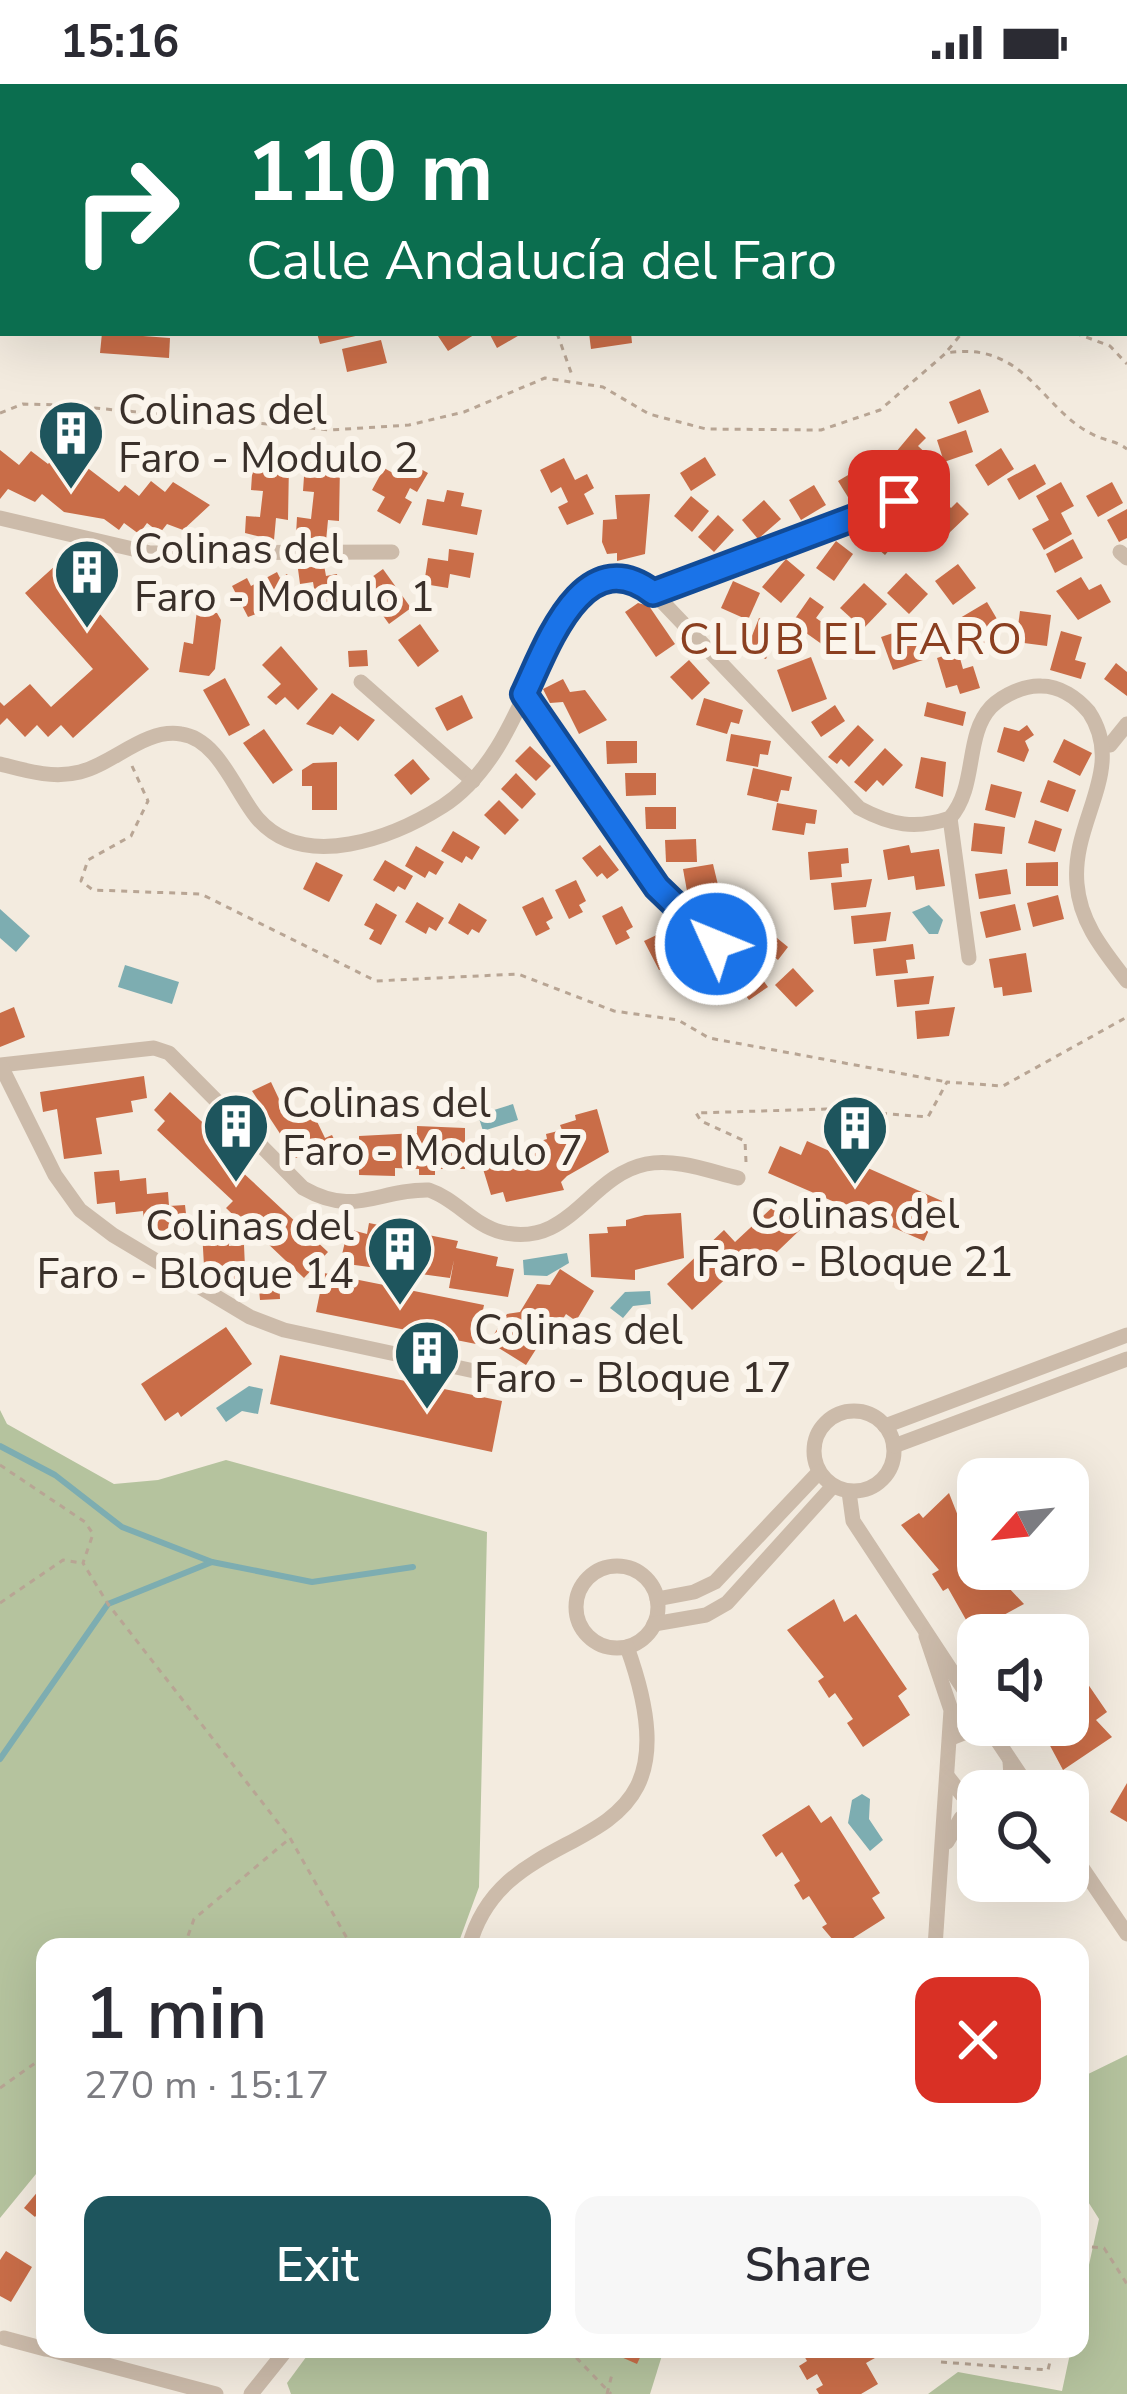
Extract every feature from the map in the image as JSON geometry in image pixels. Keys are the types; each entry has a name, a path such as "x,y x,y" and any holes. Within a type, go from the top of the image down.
{"street":[{"path":"653,593 940,486"},
{"path":"0,518 151,553 392,552"},
{"path":"0,764 60,776 97,766 166,734 195,738 271,832 323,846 381,836 446,804 473,781 572,599 586,588 620,580 653,593 859,808 906,826 950,818"},
{"path":"361,682 473,781"},
{"path":"969,958 950,818 969,784 983,718 1012,693 1043,686 1059,689 1092,714 1110,745 1110,777 1079,853 1076,878 1086,923 1127,981"},
{"path":"524,694 657,887 716,944"},
{"path":"1110,745 1127,724"},
{"path":"479,1372 284,1330 250,1317 113,1235 80,1210 55,1175 0,1065 138,1047 169,1053 303,1188 321,1198 367,1203 429,1190 498,1232 518,1234 557,1227 609,1183 645,1164 673,1162 742,1170"},
{"path":"885,1426 1127,1335"},
{"path":"893,1447 1127,1359"},
{"path":"856,1411 885,1426 893,1447 884,1479 862,1492 841,1489 819,1472 814,1441 830,1418 856,1411"},
{"path":"657,1599 694,1592 715,1582 819,1472"},
{"path":"654,1624 680,1623 727,1604 841,1489"},
{"path":"841,1489 853,1521 957,1681"},
{"path":"624,1567 648,1580 657,1599 654,1624 640,1642 627,1647 613,1648 588,1636 577,1614 581,1588 599,1570 624,1567"},
{"path":"926,1636 951,1710 946,1844 935,1938"},
{"path":"473,1938 489,1903 518,1873 595,1832 621,1812 639,1784 647,1720 627,1647"},
{"path":"951,1738 957,1736"},
{"path":"1001,1746 1016,1770"},
{"path":"1010,1760 1010,1770"},
{"path":"948,1777 957,1789"},
{"path":"946,1844 957,1825"},
{"path":"1089,1878 1127,1934"},
{"path":"4,2338 36,2346"},
{"path":"80,2358 216,2394"},
{"path":"251,2394 280,2358"}],"path":[{"path":"557,336 574,380"},
{"path":"0,413 23,404 62,405 331,430 409,425 464,412 545,378 603,388 649,415 706,429 821,430 880,410 960,336"},
{"path":"1083,336 1110,346 1127,364"},
{"path":"946,353 974,352 1016,368 1091,434 1127,449"},
{"path":"124,751 148,801 131,836 88,860 81,880 93,890 201,894 376,981 518,974 614,1010 678,1020 709,1038 946,1082 1003,1087 1127,1017"},
{"path":"742,1170 746,1141 700,1121 696,1113 826,1108 928,1118 946,1082"},
{"path":"0,1465 85,1522 93,1534 83,1563"},
{"path":"0,1603 63,1560 83,1563"},
{"path":"83,1563 108,1604 290,1838 347,1938"},
{"path":"187,1938 194,1918 290,1838"},
{"path":"0,2088 36,2062"},
{"path":"1089,2247 1104,2248 1127,2284"},
{"path":"576,2358 609,2393"},
{"path":"941,2362 1048,2370 1051,2358"},
{"path":"609,2393 612,2374"}],"green space":[{"path":"0,1410 7,1424 114,1484 158,1480 226,1460 487,1532 479,1887 460,1938 36,1938 36,2174 0,2218"},
{"path":"1127,2055 1127,2394 928,2394 958,2372 1062,2391 1069,2358 1089,2358 1089,2265 1099,2219 1089,2203 1089,2074"},
{"path":"305,2358 661,2358 650,2394 291,2394 287,2383"}],"water":[{"path":"929,905 943,920 938,934 929,934 912,912"},
{"path":"0,909 30,936 16,952 0,938"},
{"path":"125,965 179,982 172,1004 118,987"},
{"path":"513,1104 518,1120 483,1131 478,1115"},
{"path":"809,1197 840,1217 824,1232 805,1212"},
{"path":"567,1253 569,1263 547,1276 524,1275 523,1260"},
{"path":"650,1291 651,1304 633,1306 623,1318 610,1308 625,1292"},
{"path":"249,1386 263,1389 258,1414 242,1411 226,1422 216,1408"},
{"path":"862,1794 870,1799 869,1819 883,1840 870,1851 848,1823 852,1800"}],"building":[{"path":"102,336 170,338 169,358 100,353"},
{"path":"318,336 356,336 320,344"},
{"path":"438,336 472,336 448,351"},
{"path":"491,336 518,336 497,348"},
{"path":"589,336 631,336 632,343 591,349"},
{"path":"381,340 387,363 347,372 342,349"},
{"path":"980,389 989,412 958,424 949,402"},
{"path":"916,428 926,438 918,446 929,456 903,481 886,464"},
{"path":"966,430 973,452 944,462 937,440"},
{"path":"1001,448 1014,469 988,486 975,465"},
{"name":"Colinas del Faro - Modulo 2","path":"0,450 19,465 31,451 48,464 55,456 78,474 85,466 119,492 125,485 139,496 151,481 165,492 173,482 210,505 183,530 167,524 160,533 147,523 139,534 124,523 119,530 104,519 64,512 42,494 35,502 8,489 0,499"},
{"path":"705,457 716,475 691,491 680,473"},
{"path":"564,458 575,480 587,474 594,488 584,494 594,514 567,525 558,507 568,502 561,487 551,493 540,470"},
{"path":"253,460 289,463 288,520 276,518 274,540 245,533 246,516 260,517 263,491 251,490"},
{"path":"305,462 340,465 339,521 328,520 326,541 296,535 297,517 311,519 314,492 303,491"},
{"path":"408,462 428,473 417,492 410,488 405,498 412,502 400,524 377,511 385,497 372,490 384,468 400,477"},
{"path":"1035,464 1046,484 1019,500 1007,479"},
{"path":"865,465 878,485 851,502 838,481"},
{"path":"1061,482 1074,506 1061,513 1072,534 1044,550 1032,529 1049,520 1036,496"},
{"path":"1112,482 1123,503 1098,517 1086,496"},
{"path":"814,485 826,505 801,520 789,500"},
{"path":"447,490 464,493 461,506 482,510 477,535 422,525 427,499 444,502"},
{"path":"650,494 645,554 617,561 617,553 607,554 602,542 603,520 617,519 615,495"},
{"path":"691,496 709,511 692,532 674,516"},
{"path":"764,500 781,519 758,539 742,520"},
{"path":"957,502 969,514 947,535 931,519 946,503 951,508"},
{"path":"1127,509 1127,538 1119,542 1107,520"},
{"path":"718,515 734,530 714,552 698,537"},
{"path":"891,521 905,532 885,555 865,538 879,522 885,528"},
{"path":"1073,539 1083,558 1055,573 1046,554"},
{"path":"836,541 853,554 834,581 816,568"},
{"path":"449,549 474,553 470,578 450,574 448,588 424,584 428,558 448,561"},
{"path":"786,559 805,575 781,603 762,587"},
{"path":"958,564 976,588 953,605 935,581"},
{"name":"Colinas del Faro - Modulo 1","path":"56,565 149,669 73,738 61,725 48,737 37,725 25,737 7,718 0,725 0,702 4,706 30,684 51,707 93,669 25,593"},
{"path":"324,565 326,576 337,574 341,603 317,606 313,582 300,584 298,569"},
{"path":"383,569 411,608 389,624 361,585"},
{"path":"277,572 280,578 287,574 299,598 248,617 232,586 247,578 251,586"},
{"path":"906,573 928,594 909,614 887,593"},
{"path":"1081,577 1089,590 1101,584 1111,602 1078,620 1056,591"},
{"path":"733,581 760,593 748,620 721,608"},
{"path":"864,583 887,604 863,629 840,608"},
{"path":"810,597 824,607 816,618 833,630 823,645 792,623"},
{"path":"987,602 1004,631 978,647 960,618"},
{"path":"638,603 649,606 675,644 656,657 625,612"},
{"path":"197,610 217,613 221,620 215,669 209,676 179,672 184,642 193,644"},
{"path":"1020,611 1051,615 1047,646 1016,642"},
{"path":"759,618 786,630 781,642 774,639 766,659 746,651"},
{"path":"420,624 439,651 418,667 398,640"},
{"path":"911,627 923,660 893,670 881,637"},
{"path":"1061,631 1082,637 1075,660 1086,663 1081,679 1050,670"},
{"path":"281,646 318,689 298,710 285,697 276,705 267,697 281,684 262,665"},
{"path":"367,650 368,666 349,667 348,651"},
{"path":"958,651 963,669 973,666 980,688 960,694 957,685 946,688 937,658"},
{"path":"811,657 827,699 792,712 777,670"},
{"path":"689,660 710,683 692,700 670,677"},
{"path":"1116,663 1127,672 1127,696 1104,679"},
{"path":"225,678 250,725 229,736 203,690"},
{"path":"563,679 570,692 585,690 607,720 579,734 563,702 550,703 543,689"},
{"path":"332,693 375,720 358,741 340,726 333,735 306,724"},
{"path":"462,695 473,718 447,731 435,708"},
{"path":"704,698 743,710 739,724 731,722 727,734 696,725"},
{"path":"927,702 966,712 963,726 924,716"},
{"path":"835,705 845,721 821,737 811,722"},
{"path":"858,725 874,740 849,767 841,759 837,764 828,757"},
{"path":"1027,725 1034,735 1025,741 1029,750 1024,762 997,752 1004,727 1019,731"},
{"path":"264,729 293,770 273,784 243,743"},
{"path":"731,734 771,741 768,755 760,754 758,767 726,761"},
{"path":"1064,739 1092,753 1080,776 1053,762"},
{"path":"606,741 637,741 637,763 607,764"},
{"path":"530,746 551,766 536,781 515,761"},
{"path":"885,748 903,765 883,786 877,780 866,792 854,782"},
{"path":"921,757 946,762 943,797 915,788"},
{"path":"413,759 430,779 411,795 394,775"},
{"path":"337,762 337,810 312,810 312,786 302,786 302,770 313,763"},
{"path":"753,768 792,777 789,791 781,790 778,802 747,795"},
{"path":"516,773 536,794 522,809 501,789"},
{"path":"625,773 656,773 656,795 626,796"},
{"path":"1048,780 1076,790 1068,812 1040,802"},
{"path":"991,784 1022,792 1015,818 985,810"},
{"path":"499,800 519,820 505,835 484,815"},
{"path":"777,803 817,810 815,824 806,823 804,835 772,830"},
{"path":"645,807 676,807 676,829 646,829"},
{"path":"1035,820 1062,829 1055,852 1028,843"},
{"path":"974,823 1005,827 1002,854 971,851"},
{"path":"453,831 480,847 472,860 466,856 462,863 441,851"},
{"path":"696,839 697,862 666,862 665,840"},
{"path":"600,845 619,870 607,879 602,873 597,877 582,858"},
{"path":"909,845 911,853 939,849 945,886 916,890 914,876 888,880 883,850"},
{"path":"416,846 444,862 436,875 429,871 425,878 405,866"},
{"path":"848,848 849,863 841,864 842,877 810,880 808,852"},
{"path":"385,860 413,876 405,890 398,886 394,892 373,880"},
{"path":"316,862 343,875 329,902 303,889"},
{"path":"1058,862 1058,886 1026,886 1026,863"},
{"path":"713,864 718,885 687,891 683,869"},
{"path":"1007,869 1011,894 979,899 975,874"},
{"path":"872,879 866,907 834,910 831,883"},
{"path":"576,880 586,901 579,905 583,912 569,919 555,890"},
{"path":"738,888 743,910 712,915 708,894"},
{"path":"1058,895 1064,919 1033,927 1027,903"},
{"path":"543,897 553,918 546,922 550,929 536,936 522,907"},
{"path":"417,902 444,918 436,931 429,927 426,934 405,922"},
{"path":"376,903 397,915 381,945 369,939 374,930 364,925"},
{"path":"459,903 487,920 479,933 472,929 468,935 448,923"},
{"path":"1015,904 1021,930 986,938 980,912"},
{"path":"622,906 633,927 626,931 630,938 616,945 602,916"},
{"path":"891,912 886,941 854,944 851,916"},
{"path":"760,924 788,947 778,960 771,954 763,963 743,946"},
{"path":"665,931 675,952 669,956 673,963 659,970 644,941"},
{"path":"913,944 915,959 906,960 908,973 876,976 873,949"},
{"path":"1026,953 1032,992 1003,996 1002,987 994,988 989,959"},
{"path":"744,954 768,987 749,1000 725,968"},
{"path":"702,961 722,974 717,980 724,985 716,997 689,980"},
{"path":"793,968 814,991 796,1007 775,985"},
{"path":"934,976 929,1004 897,1007 894,980"},
{"path":"14,1007 25,1037 0,1047 0,1013"},
{"path":"955,1007 949,1036 917,1039 915,1011"},
{"path":"144,1076 147,1098 131,1101 133,1112 96,1118 102,1154 64,1159 57,1109 43,1112 40,1092"},
{"path":"271,1082 279,1099 288,1095 296,1111 309,1105 325,1138 332,1135 341,1154 309,1170 301,1155 296,1158 252,1091"},
{"name":"Colinas del Faro - Modulo 7","path":"170,1092 245,1162 239,1169 328,1252 304,1278 265,1241 270,1235 259,1225 251,1232 226,1208 233,1201 157,1130 165,1121 154,1110"},
{"path":"597,1109 609,1152 567,1176 561,1182 564,1190 506,1202 503,1192 491,1195 480,1159 547,1139 546,1134 576,1120 575,1115"},
{"path":"417,1126 465,1128 465,1169 435,1169 435,1175 419,1175 419,1169 395,1168 395,1176 359,1175 359,1136 417,1133"},
{"name":"Colinas del Faro - Bloque 21","path":"807,1141 942,1201 924,1241 768,1173 780,1146 801,1155"},
{"path":"119,1170 120,1181 146,1178 147,1194 168,1192 169,1206 185,1205 189,1240 161,1243 160,1231 145,1233 143,1211 116,1214 115,1202 97,1204 94,1172"},
{"path":"778,1202 802,1228 758,1270 748,1258 692,1310 667,1284 724,1230 735,1242"},
{"path":"681,1213 684,1258 635,1270 635,1280 591,1277 589,1234 608,1233 607,1227 626,1226 626,1220 645,1215"},
{"path":"369,1223 458,1241 456,1248 498,1257 496,1266 514,1269 508,1297 449,1288 454,1260 450,1278 340,1263 348,1229 367,1234"},
{"path":"228,1230 229,1246 244,1245 245,1268 264,1267 265,1278 279,1278 280,1299 260,1300 259,1289 241,1290 240,1279 221,1280 220,1265 204,1266 202,1231"},
{"path":"560,1269 594,1291 576,1321 566,1314 526,1365 489,1342 507,1314 520,1312 537,1284 550,1285"},
{"name":"Colinas del Faro - Bloque 14","path":"324,1273 484,1305 476,1344 316,1312"},
{"path":"226,1327 252,1364 181,1417 178,1412 165,1421 141,1384"},
{"name":"Colinas del Faro - Bloque 17","path":"280,1355 502,1401 492,1452 270,1404"},
{"path":"949,1493 957,1513 957,1590 1011,1590 1024,1604 1006,1614 963,1614 948,1588 943,1591 932,1574 939,1570 901,1525 919,1513 923,1518"},
{"path":"834,1599 844,1622 856,1614 907,1689 898,1696 910,1715 863,1747 847,1723 853,1719 835,1693 829,1698 818,1681 824,1677 787,1630"},
{"path":"1089,1686 1107,1712 1096,1720 1112,1737 1063,1770 1050,1746 1089,1746"},
{"path":"1127,1783 1127,1822 1110,1812"},
{"path":"809,1805 821,1823 831,1816 880,1893 872,1898 885,1918 853,1938 831,1938 809,1896 803,1900 794,1885 800,1881 782,1852 776,1857 762,1835"},
{"path":"36,2194 35,2217 24,2208"},
{"path":"6,2251 32,2267 11,2302 0,2296 0,2260"},
{"path":"875,2358 866,2363 878,2384 861,2394 819,2394 816,2389 823,2385 817,2374 807,2380 799,2366 807,2361"}],"waterway":[{"path":"0,1446 55,1475 122,1527 212,1562 312,1582 413,1567"},
{"path":"0,1759 108,1604 212,1562"}],"place":[{"name":"Colinas del Faro - Modulo 2","path":"71,492"},
{"name":"Colinas del Faro - Modulo 1","path":"87,631"},
{"name":"Colinas del Faro - Modulo 7","path":"236,1185"},
{"name":"Colinas del Faro - Bloque 21","path":"855,1187"},
{"name":"Colinas del Faro - Bloque 14","path":"400,1308"},
{"name":"Colinas del Faro - Bloque 17","path":"427,1412"}],"district":[{"name":"CLUB EL FARO","path":"852,638"}],"route":[{"path":"716,944 657,887 524,694 560,617 586,588 620,580 635,582 653,593 899,501"}]}
